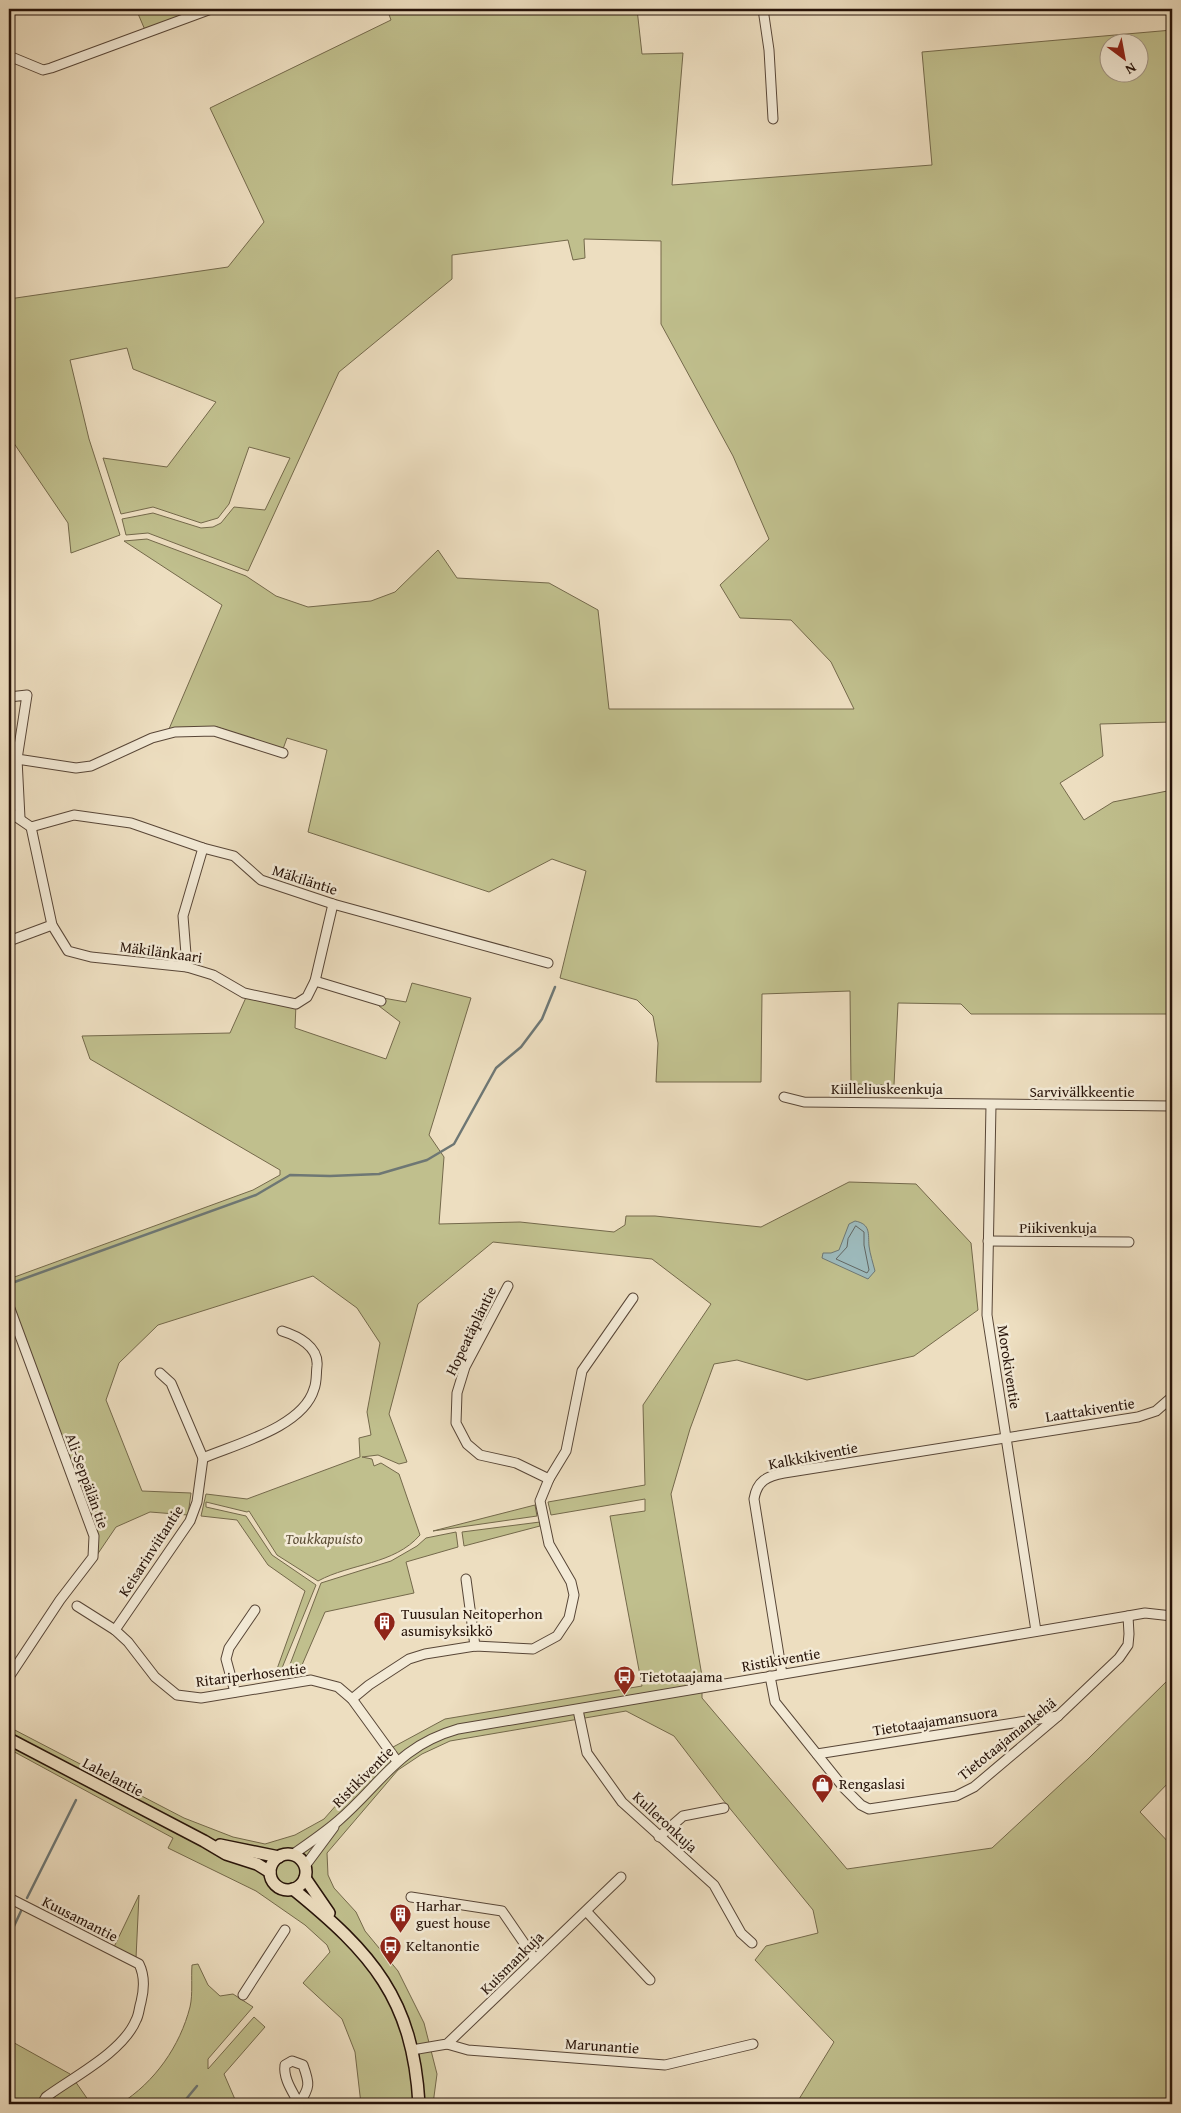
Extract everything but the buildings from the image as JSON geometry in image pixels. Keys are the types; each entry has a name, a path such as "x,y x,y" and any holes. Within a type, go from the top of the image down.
{"main road":[{"name":"Lahelantie","path":"9,1739 226,1854 257,1864 270,1872"},
{"name":"Lahelantie","path":"204,1841 279,1857"},
{"path":"305,1872 300,1885 293,1889 282,1889 277,1886 270,1872 272,1863 279,1857 292,1855 300,1858 313,1892 342,1931"},
{"path":"293,1889 342,1931 368,1958 391,1992 405,2024 412,2050 417,2072 419,2104"}],"street":[{"path":"9,56 44,70 211,9"},
{"path":"763,9 769,50 773,119"},
{"path":"9,697 27,695 17,760 20,818"},
{"path":"17,760 76,768 91,766 152,738 175,732 214,731 282,752"},
{"path":"9,812 32,827"},
{"name":"Mäkiläntie","path":"32,827 74,815 131,823 203,848 234,856 261,880 333,904 548,963"},
{"name":"Mäkilänkaari","path":"32,827 52,925 68,951 91,957 187,967 213,975 244,992 296,1004 307,997 315,981 333,904"},
{"path":"187,967 183,916 203,848"},
{"path":"9,941 52,925"},
{"path":"315,981 381,1001"},
{"name":"Kiilleliuskeenkuja","path":"784,1097 804,1102 971,1102 991,1105"},
{"name":"Sarvivälkkeentie","path":"991,1105 1172,1106"},
{"name":"Morokiventie","path":"991,1105 987,1315 1036,1631"},
{"name":"Piikivenkuja","path":"988,1241 1129,1242"},
{"name":"Hopeatäpläntie","path":"508,1286 465,1367 457,1393 456,1423 467,1444 480,1455 516,1463 549,1479"},
{"path":"352,1699 409,1660 425,1654 476,1646 533,1649 557,1636 569,1618 574,1595 571,1582 549,1544 540,1501 549,1479 566,1451 582,1371 633,1298"},
{"name":"Ali-Seppälän tie","path":"9,1306 94,1536 92,1557 60,1600 9,1677"},
{"path":"160,1373 171,1383 203,1458 281,1426 293,1418 309,1400 315,1388 318,1357 315,1350 292,1334 282,1332"},
{"name":"Laattakiventie","path":"1006,1438 1147,1415 1156,1411 1172,1397"},
{"name":"Kalkkikiventie","path":"782,1674 754,1499 755,1490 761,1481 772,1475 1006,1438"},
{"name":"Keisarinviitantie","path":"115,1630 190,1521 197,1502 203,1458"},
{"path":"466,1579 476,1646"},
{"name":"Ritariperhosentie","path":"78,1606 115,1630 128,1642 155,1677 177,1695 201,1698 311,1680 338,1687 352,1699 396,1761"},
{"path":"235,1692 226,1659 229,1648 255,1610"},
{"name":"Ristikiventie","path":"292,1855 338,1821 396,1761 439,1734 458,1729 1145,1613 1172,1616"},
{"name":"Tietotaajamankehä","path":"770,1676 775,1702 844,1788 861,1805 869,1809 956,1796 974,1787 1058,1716 1120,1658 1128,1645 1128,1616"},
{"name":"Kulleronkuja","path":"578,1710 587,1753 622,1802 714,1886 741,1933 752,1943"},
{"name":"Tietotaajamansuora","path":"818,1754 1058,1716"},
{"path":"659,1837 683,1816 724,1808"},
{"name":"Ristikiventie","path":"305,1872 338,1821"},
{"name":"Kuismankuja","path":"447,2044 587,1912 621,1877"},
{"path":"411,1897 502,1911 535,1959"},
{"name":"Kuusamantie","path":"9,1898 139,1964 144,1990 136,2021 119,2044 93,2065 46,2097 42,2104"},
{"path":"587,1912 650,1980"},
{"path":"243,1995 285,1930"},
{"path":"412,2050 447,2044"},
{"name":"Marunantie","path":"447,2044 468,2050 665,2065 753,2044"}],"green space":[{"path":"136,9 200,9 145,30"},
{"path":"387,9 637,9 642,54 683,53 672,185 932,165 922,52 1098,37 1098,82 1148,82 1148,32 1172,30 1172,722 1100,724 1103,756 1060,783 1084,820 1113,802 1172,790 1172,1014 971,1014 961,1004 898,1003 894,1085 851,1084 850,991 762,994 761,1082 656,1082 658,1043 653,1016 637,1000 560,978 586,871 552,859 489,892 308,832 327,750 287,738 283,749 217,727 169,729 222,605 124,541 147,539 246,576 276,596 308,607 371,601 395,592 438,550 457,578 549,583 598,610 609,709 854,709 831,662 791,620 740,618 720,585 769,539 733,456 661,324 661,241 584,239 585,258 573,260 568,240 452,255 452,279 339,372 248,571 148,533 126,535 122,519 153,513 201,528 213,527 221,523 234,507 265,510 290,458 249,447 229,504 218,518 201,523 153,507 121,514 103,458 167,467 216,402 133,369 127,348 70,360 89,439 120,535 71,553 68,523 9,436 9,299 228,267 264,222 210,108 391,20"},
{"name":"Toukkapuisto","path":"412,983 471,998 429,1135 444,1157 439,1224 520,1222 614,1232 625,1225 626,1216 655,1216 761,1227 849,1182 916,1184 971,1243 978,1310 914,1356 807,1380 737,1360 714,1364 690,1429 671,1494 702,1676 702,1698 847,1869 992,1848 1088,1759 1172,1676 1172,1779 1140,1812 1172,1846 1172,2104 796,2104 834,2042 755,1960 766,1946 818,1933 813,1910 723,1800 674,1736 626,1711 450,1741 422,1754 398,1770 327,1853 328,1875 334,1888 356,1912 365,1931 398,1971 424,2023 437,2074 433,2104 361,2104 355,2052 342,2019 303,1983 330,1952 327,1945 305,1925 256,1891 168,1848 173,1838 9,1749 9,1727 184,1818 233,1837 265,1844 295,1835 324,1819 382,1753 445,1719 642,1686 610,1516 645,1511 645,1499 551,1515 548,1502 645,1485 643,1405 711,1304 652,1259 493,1242 418,1304 389,1414 407,1462 399,1464 378,1455 362,1457 372,1459 374,1466 381,1463 399,1474 420,1535 410,1545 398,1552 318,1581 277,1555 249,1511 206,1502 206,1507 246,1516 272,1555 316,1585 282,1668 277,1669 305,1591 268,1565 237,1520 201,1516 206,1494 247,1499 360,1457 359,1438 371,1435 367,1412 380,1343 357,1308 313,1276 158,1325 119,1363 106,1400 142,1491 191,1493 188,1515 150,1512 116,1527 97,1555 9,1318 9,1279 253,1190 280,1175 280,1170 90,1059 82,1036 230,1033 248,993 296,1004 295,1028 386,1059 400,1022 379,1006 383,998 406,1002"},
{"path":"535,1505 537,1516 433,1531"},
{"path":"540,1522 540,1526 464,1546 462,1532"},
{"path":"456,1532 458,1547 406,1562 414,1593 325,1612 302,1665 289,1667 321,1583 391,1561 417,1546 426,1538"},
{"path":"139,1895 136,1958 114,1947"},
{"path":"198,1964 208,1985 220,1996 233,1994 253,2007 208,2059 208,2069 254,2017 265,2027 224,2074 237,2104 120,2104 133,2095 155,2074 173,2049 180,2036 190,2007 192,1965"},
{"path":"9,2040 71,2075 44,2095 37,2104 9,2104"},
{"path":"75,2081 91,2104 54,2104 52,2099"}],"water":[{"path":"855,1221 864,1224 868,1230 869,1249 875,1271 868,1279 822,1258 823,1253 839,1250 849,1224"}],"waterway":[{"path":"9,1284 256,1195 290,1175 379,1174 427,1160 454,1144 496,1068 521,1047 542,1019 555,987"},
{"path":"27,1898 76,1800"},
{"path":"9,1937 21,1911"},
{"path":"182,2104 197,2086"}],"place":[{"name":"Tuusulan Neitoperhon asumisyksikkö","path":"385,1642"},
{"name":"Tietotaajama","path":"624,1696"},
{"name":"Rengaslasi","path":"823,1803"},
{"name":"Harhar guest house","path":"400,1934"},
{"name":"Keltanontie","path":"390,1965"}]}
